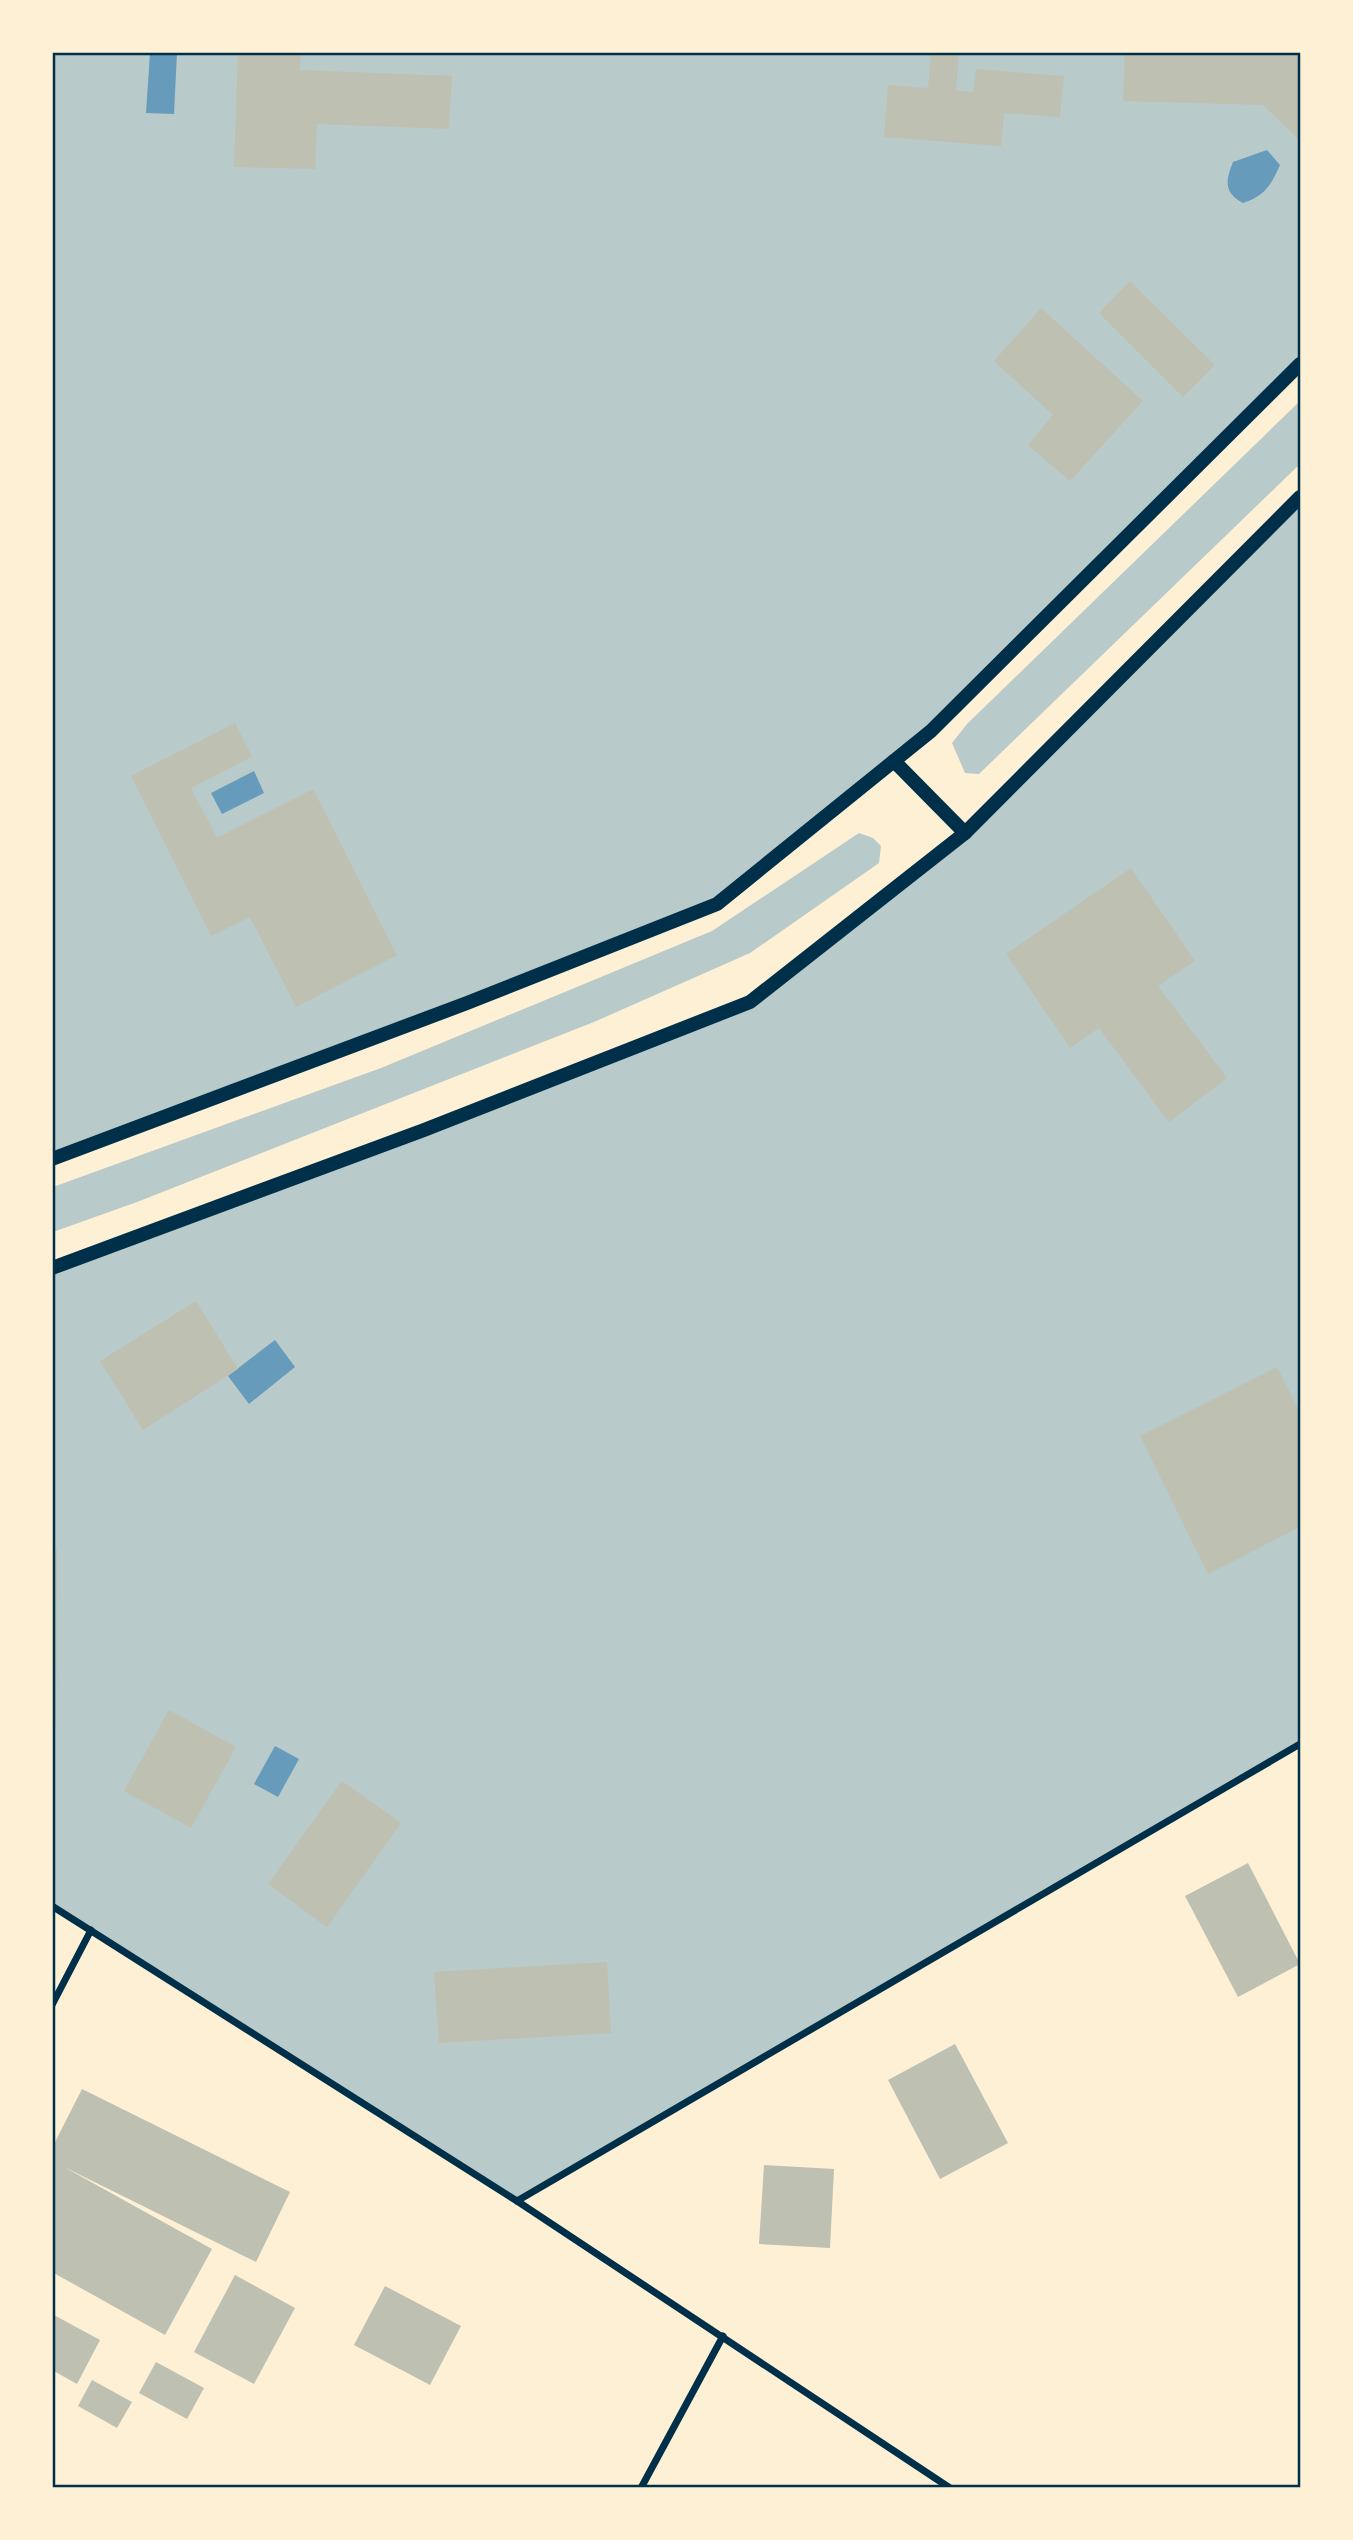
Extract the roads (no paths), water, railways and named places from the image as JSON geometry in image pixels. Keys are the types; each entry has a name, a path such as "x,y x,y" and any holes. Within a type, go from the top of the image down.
{"main road":[{"path":"52,1159 467,1003 717,904 932,731 1300,363"},
{"path":"52,1268 424,1130 750,1002 965,833 1300,497"},
{"path":"894,761 965,833"}],"street":[{"path":"516,2201 1300,1744"},
{"path":"52,1906 516,2201 950,2487"},
{"path":"52,2005 91,1930"},
{"path":"641,2487 723,2336"}],"water":[{"path":"150,53 177,53 174,114 146,113"},
{"path":"1267,150 1280,165 1266,189 1257,197 1243,203 1229,191 1228,181 1233,162"},
{"path":"254,771 264,793 222,814 211,793"},
{"path":"275,1340 295,1367 249,1404 228,1376"},
{"path":"275,1746 299,1759 278,1797 254,1784"}]}
